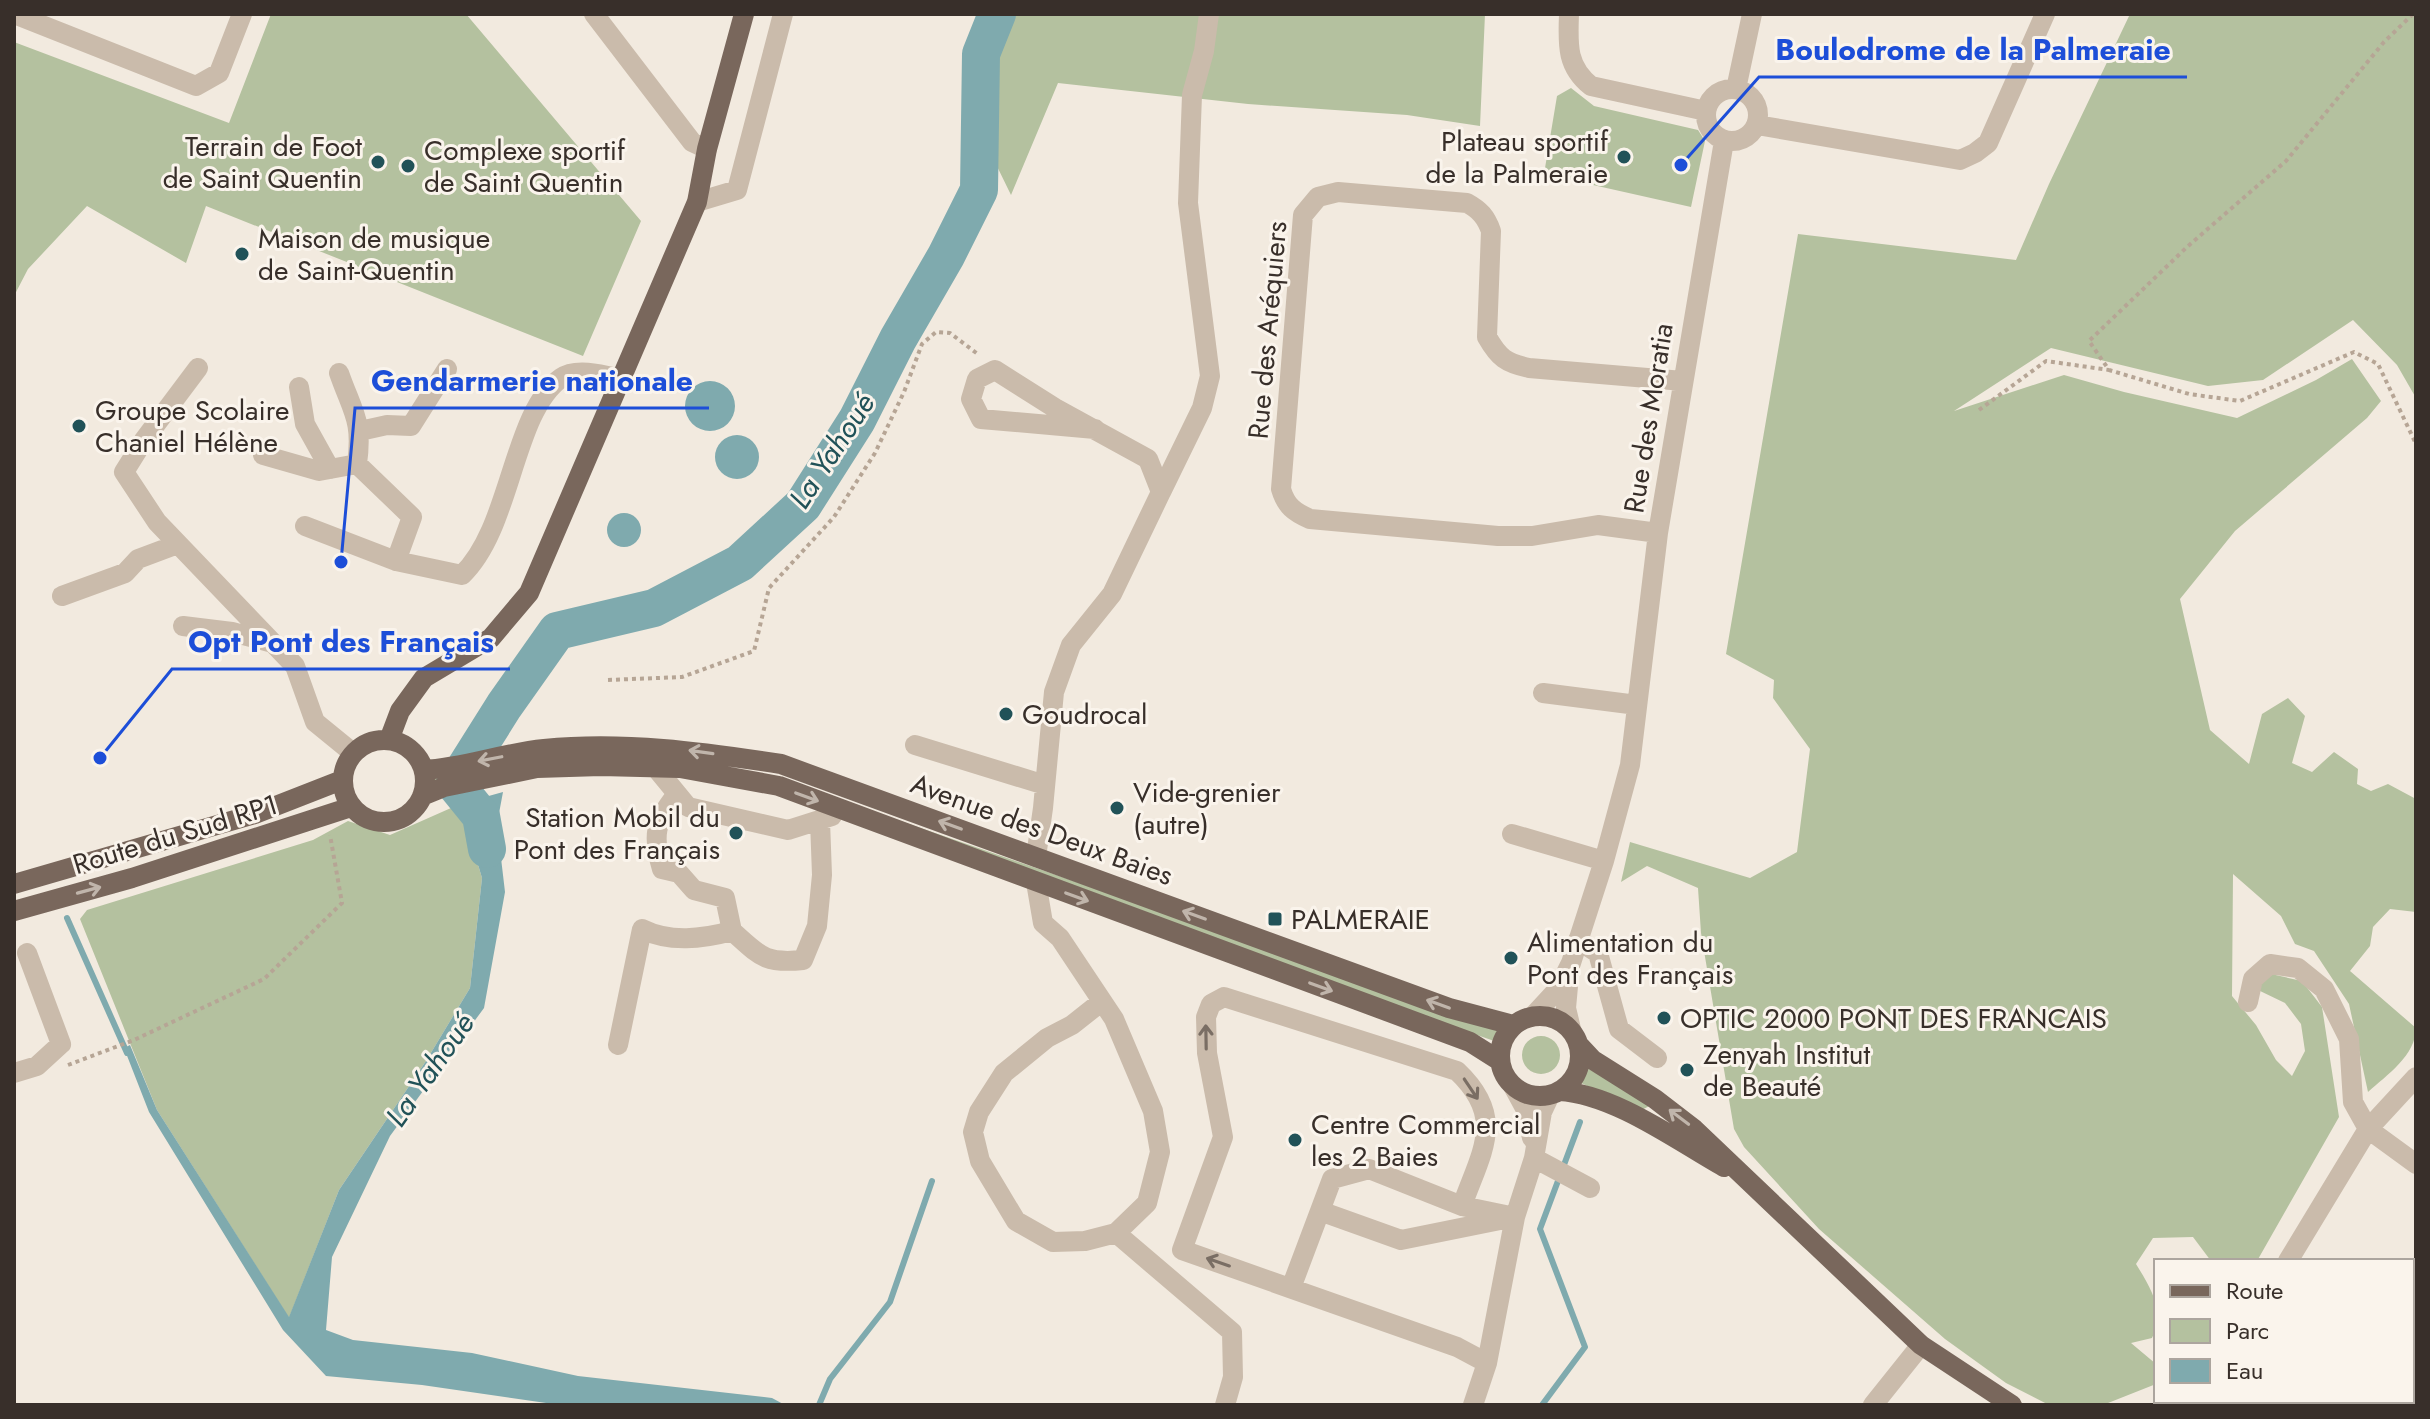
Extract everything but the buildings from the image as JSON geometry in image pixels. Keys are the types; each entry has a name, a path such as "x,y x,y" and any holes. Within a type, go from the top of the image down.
{"main road":[{"path":"389,740 400,711 424,678 491,638 529,593 697,202 707,149 744,14"},
{"path":"436,775 411,750 389,740 376,741 353,753 342,780 351,807 360,816 384,823 408,815 436,775 538,758"},
{"name":"Avenue des Deux Baies","path":"538,758 594,745 680,749 781,764 1449,1008 1513,1025"},
{"name":"Avenue des Deux Baies","path":"538,758 680,768 779,786 1470,1042 1500,1061"},
{"name":"Route du Sud RP1","path":"14,884 255,814 342,780"},
{"name":"Route du Sud RP1","path":"14,911 132,878 351,807"},
{"path":"1758,1188 1628,1113 1582,1092 1534,1095 1513,1086 1500,1061 1500,1048 1505,1035 1513,1025 1534,1015 1561,1021 1593,1060 1655,1099 1694,1129 1758,1188 1921,1345 2012,1405"},
{"path":"1555,1093 1574,1078 1579,1068 1575,1037"}],"street":[{"path":"14,14 196,86 219,73 242,14"},
{"path":"594,14 692,142 707,149"},
{"path":"697,202 737,190 783,14"},
{"path":"1036,857 1054,692 1071,645 1112,594 1202,408 1210,376 1188,203 1192,95 1204,51 1209,14"},
{"path":"1569,14 1568,49 1571,63 1579,76 1591,86 1706,111"},
{"path":"1736,89 1752,14"},
{"path":"1757,125 1960,160 1988,143 2045,14"},
{"path":"1736,89 1744,91 1755,102 1759,117 1753,132 1741,141 1724,141 1712,133 1706,111 1708,103 1720,92 1736,89"},
{"name":"Rue des Moratia","path":"1534,1015 1558,989 1571,963 1604,861 1630,765 1658,533 1724,141"},
{"name":"Rue des Aréquiers","path":"1658,533 1598,525 1532,536 1498,536 1310,519 1296,512 1285,502 1281,489 1303,215 1318,197 1338,192 1467,203 1478,209 1491,231 1487,337 1495,351 1509,364 1683,381"},
{"path":"198,368 124,472 157,522 295,666 315,722 353,753"},
{"path":"360,431 387,425 411,426 447,369"},
{"path":"1095,429 981,419 971,399 977,379 995,370 1148,459 1161,492"},
{"path":"339,373 359,422 357,464"},
{"path":"305,526 396,561 462,575 476,561 501,508 541,399 563,376 593,373 621,379"},
{"path":"299,387 305,424 330,469"},
{"path":"263,455 319,471 357,464"},
{"path":"357,464 412,517 396,561"},
{"path":"62,596 125,573 138,559 178,544"},
{"path":"183,626 232,632 274,643"},
{"path":"1543,693 1637,705"},
{"path":"915,745 1045,785"},
{"path":"655,767 688,807 788,830 847,811"},
{"path":"677,794 661,814 655,847 662,869 679,873 694,890 725,898 732,931 760,956 778,963 803,960 817,926 822,875 820,821"},
{"path":"1512,834 1604,861"},
{"path":"1036,882 1043,923 1060,938 1114,1019 1153,1111 1160,1152 1147,1203 1116,1233 1085,1241 1053,1242 1016,1221 980,1161 973,1132 979,1112 1004,1073 1047,1038 1072,1025 1101,1002"},
{"path":"618,1045 642,929 657,937 704,938 732,931"},
{"path":"1578,940 1598,953 1619,1029 1657,1058"},
{"path":"14,1073 37,1066 61,1044 27,953"},
{"name":"Rue des Moratia","path":"1571,963 1566,1008 1575,1037"},
{"path":"2248,1002 2253,979 2270,964 2298,968 2324,989 2349,1039 2353,1102 2368,1129 2416,1164"},
{"path":"1462,1206 1488,1132 1487,1117 1473,1086 1457,1071 1224,997 1211,1004 1206,1017 1207,1053 1223,1137 1182,1250 1457,1347 1487,1363"},
{"path":"2289,1259 2368,1129 2416,1077"},
{"path":"1513,1086 1526,1110 1535,1154 1590,1188"},
{"path":"1473,1405 1487,1363 1515,1217 1535,1154 1542,1112 1555,1093"},
{"path":"1291,1288 1332,1179 1369,1169 1462,1206 1515,1217"},
{"path":"1320,1211 1401,1240 1515,1217"},
{"path":"1116,1233 1232,1332 1233,1377 1225,1405"},
{"path":"1873,1405 1921,1345"}],"path":[{"path":"2109,370 2089,341 2187,247 2286,161 2384,42 2413,14"},
{"path":"608,680 682,677 754,651 769,588 834,517 875,453 904,392 922,344 936,332 950,333 995,370"},
{"path":"1979,410 2046,361 2109,370 2189,394 2240,401 2354,352 2378,364 2416,444"},
{"path":"115,1047 264,979 342,903 327,815"}],"green space":[{"name":"Complexe sportif de Saint Quentin","path":"271,14 466,14 641,221 583,356 206,206 186,263 87,206 28,269 14,296 14,42 229,123"},
{"path":"1011,14 1485,14 1480,126 1407,115 1248,104 1058,83 1011,195 991,154 991,54"},
{"path":"2130,14 2416,14 2416,398 2397,365 2353,320 2263,380 2208,386 2051,348 1954,411 2064,375 2237,418 2352,359 2381,401 2367,418 2235,531 2180,599 2210,730 2249,764 2262,714 2288,698 2305,716 2292,763 2312,772 2334,752 2358,769 2357,784 2371,791 2388,784 2416,799 2416,912 2390,909 2373,927 2370,946 2350,971 2416,1028 2415,1038 2406,1056 2368,1092 2349,1004 2314,951 2295,944 2281,916 2233,874 2232,996 2256,1025 2276,1060 2292,1076 2305,1051 2301,1024 2285,1003 2258,990 2262,972 2302,981 2322,1007 2339,1117 2258,1259 2210,1259 2193,1237 2153,1238 2136,1264 2154,1300 2154,1333 2152,1338 2131,1343 2154,1362 2154,1385 2103,1405 2049,1405 2006,1383 1945,1339 1819,1229 1744,1147 1734,1129 1701,933 1698,888 1647,866 1621,882 1630,842 1750,878 1797,852 1810,749 1773,698 1774,680 1726,654 1798,234 2016,260"},
{"name":"Plateau sportif de la Palmeraie","path":"1571,88 1594,106 1698,130 1705,141 1691,207 1544,174 1557,96"},
{"path":"662,759 713,766 791,783 1501,1029 1497,1042 1098,902 781,784 708,769 630,762 537,764 476,774 455,784 431,788 429,776 462,775 539,760"},
{"path":"460,804 482,878 470,988 426,1061 339,1190 289,1318 157,1110 80,919 87,910 313,840 348,821 390,835"},
{"path":"1541,1036 1554,1042 1560,1055 1554,1068 1541,1074 1528,1068 1522,1055 1528,1042"},
{"path":"1587,1068 1653,1104 1640,1111 1579,1082"}],"water":[{"path":"710,381 728,388 735,406 728,424 710,431 692,424 685,406 692,388"},
{"path":"737,435 753,441 759,457 753,473 737,479 721,473 715,457 721,441"},
{"path":"624,513 636,518 641,530 636,542 624,547 612,542 607,530 612,518"},
{"path":"503,792 497,824 505,892 484,1008 390,1136 332,1257 326,1330 353,1340 472,1353 578,1376 772,1398 785,1405 560,1405 422,1385 326,1376 283,1330 149,1112 124,1048 130,1045 157,1110 289,1317 339,1190 426,1061 470,988 482,878 460,804"}],"waterway":[{"name":"La Yahoué","path":"487,849 481,816 455,784 504,706 557,631 654,608 740,563 803,505 857,420 979,190 981,54 997,14"},
{"path":"67,918 127,1053"},
{"path":"1542,1405 1585,1347 1540,1229 1580,1122"},
{"path":"819,1405 830,1379 890,1302 932,1181"}],"place":[{"name":"Plateau sportif de la Palmeraie","path":"1624,157"},
{"name":"Terrain de Foot de Saint Quentin","path":"378,162"},
{"name":"Boulodrome de la Palmeraie","path":"1681,165"},
{"name":"Complexe sportif de Saint Quentin","path":"408,166"},
{"name":"Maison de musique de Saint-Quentin","path":"242,254"},
{"name":"Groupe Scolaire Chaniel Hélène","path":"79,426"},
{"name":"Gendarmerie nationale","path":"341,562"},
{"name":"Goudrocal","path":"1006,714"},
{"name":"Opt Pont des Français","path":"100,758"},
{"name":"Vide-grenier (autre)","path":"1117,808"},
{"name":"Station Mobil du Pont des Français","path":"736,833"},
{"name":"PALMERAIE","path":"1275,919"},
{"name":"Alimentation du Pont des Français","path":"1511,958"},
{"name":"OPTIC 2000 PONT DES FRANCAIS","path":"1664,1018"},
{"name":"Zenyah Institut de Beauté","path":"1687,1070"},
{"name":"Centre Commercial les 2 Baies","path":"1295,1140"}]}
